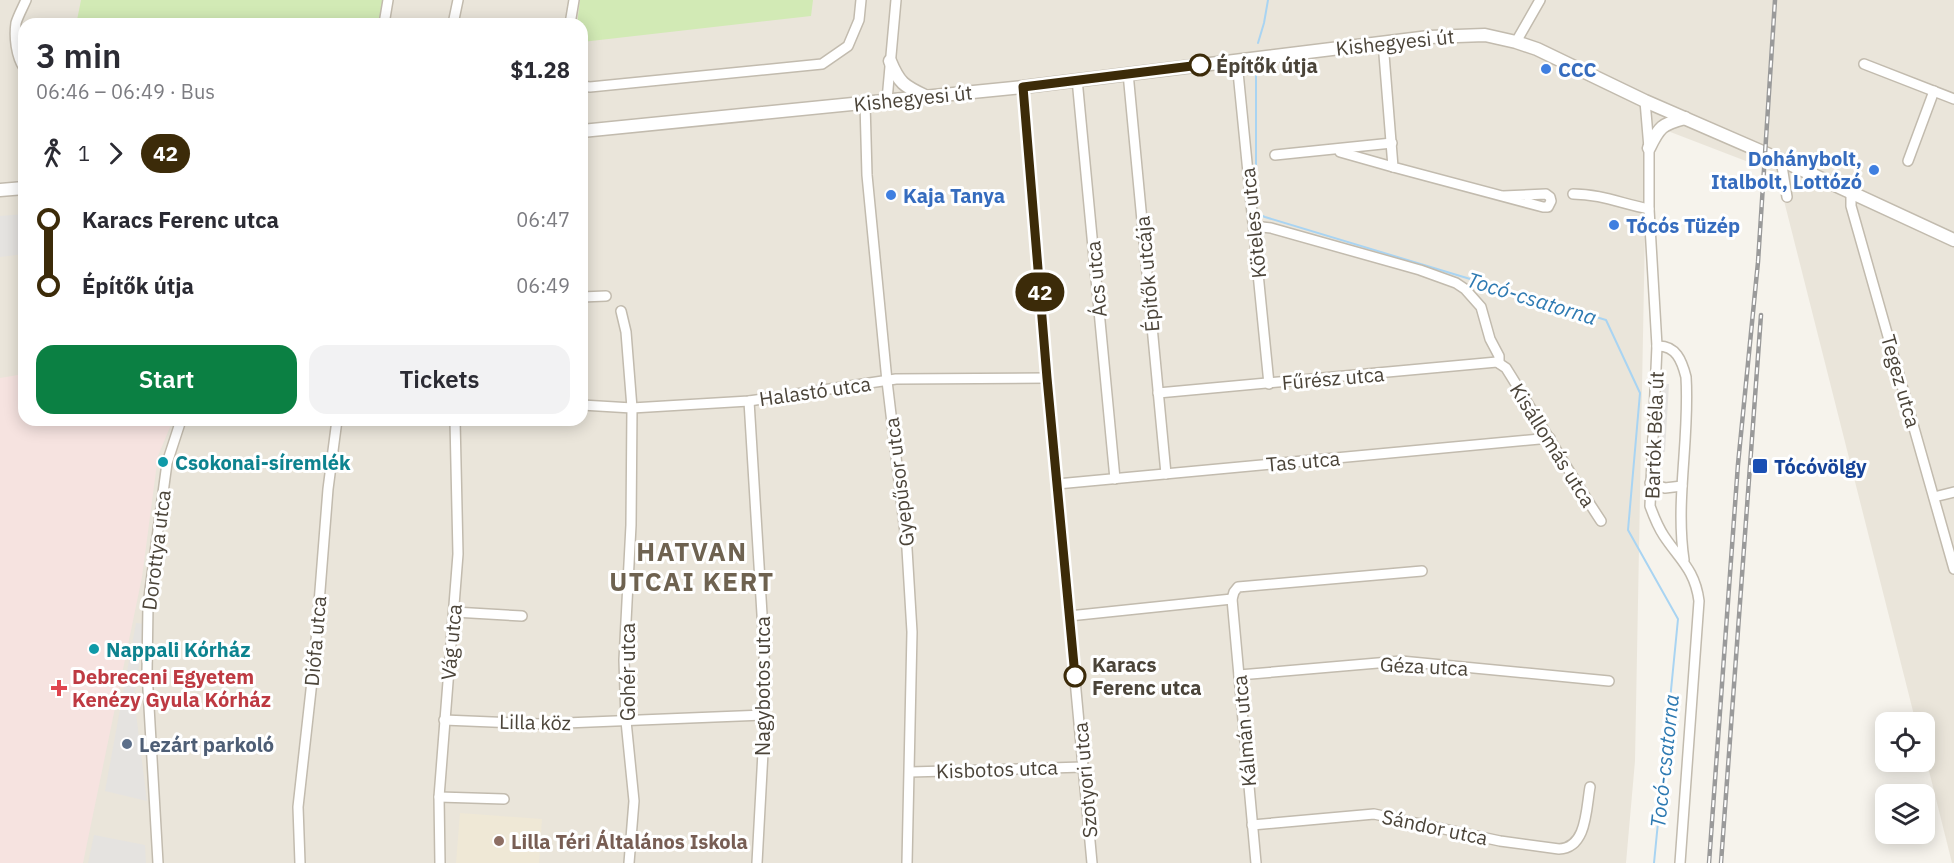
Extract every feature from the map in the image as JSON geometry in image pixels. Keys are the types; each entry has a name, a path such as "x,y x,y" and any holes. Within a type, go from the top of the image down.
{"street":[{"path":"18,18 26,0"},
{"path":"385,18 388,0"},
{"path":"454,18 458,0"},
{"path":"571,18 574,0"},
{"path":"588,87 822,64 848,46 859,20 861,0"},
{"path":"887,100 896,0"},
{"path":"1516,42 1540,0"},
{"path":"18,18 16,23 18,52"},
{"name":"Kishegyesi út","path":"588,130 1023,87 1383,42 1458,35 1485,35 1537,49 1645,101 1781,160 1954,240"},
{"path":"1383,42 1393,166"},
{"path":"890,62 902,84 926,96"},
{"name":"Köteles utca","path":"1237,62 1269,384"},
{"path":"1864,64 1954,99"},
{"name":"Építők utcája","path":"1128,73 1166,474"},
{"name":"Ács utca","path":"1077,79 1115,479"},
{"name":"Szotyori utca","path":"1023,87 1056,484 1092,863"},
{"path":"1908,161 1934,91"},
{"name":"Bartók Béla út","path":"1645,101 1657,346 1650,506 1665,537 1691,571 1697,586 1699,601 1680,863"},
{"name":"Gyepűsor utca","path":"865,102 867,176 887,381 907,549 912,632 907,863"},
{"path":"1649,148 1657,130 1666,123 1685,118"},
{"path":"1275,155 1334,151 1392,143"},
{"path":"1366,159 1368,146"},
{"path":"1334,151 1503,196"},
{"path":"1781,160 1787,197"},
{"path":"0,190 18,188"},
{"name":"Tegez utca","path":"1851,192 1851,206 1954,569"},
{"path":"1573,194 1598,195 1649,209"},
{"name":"Kisállomás utca","path":"1253,226 1271,228 1420,270 1456,283 1470,293 1480,307 1490,339 1503,366 1601,521"},
{"path":"588,297 606,296"},
{"name":"Gohér utca","path":"621,310 626,332 632,408 631,525 624,660 626,721 634,801 629,863"},
{"path":"1657,346 1671,348 1676,352 1686,377 1680,535 1685,562"},
{"name":"Fűrész utca","path":"1158,393 1503,366"},
{"name":"Halastó utca","path":"588,405 632,408 749,401 896,379 1047,378"},
{"name":"Nagybotos utca","path":"749,401 764,647 765,715 757,863"},
{"name":"Dorottya utca","path":"158,863 147,672 148,605 167,463 179,426"},
{"name":"Diófa utca","path":"300,863 298,807 315,654 327,500 336,426"},
{"name":"Vág utca","path":"440,863 439,797 458,554 455,426"},
{"name":"Tas utca","path":"1056,484 1550,438"},
{"path":"1650,483 1665,488 1682,486"},
{"path":"1934,497 1954,492"},
{"path":"1069,616 1232,598 1238,587 1422,571"},
{"name":"Kálmán utca","path":"1232,598 1256,863"},
{"path":"454,612 522,616"},
{"name":"Géza utca","path":"1239,675 1401,661 1609,681"},
{"name":"Lilla köz","path":"444,720 541,724 765,715"},
{"name":"Kisbotos utca","path":"910,772 1083,767"},
{"name":"Sándor utca","path":"1252,825 1374,814 1500,841 1568,849 1574,845 1583,829 1590,788"},
{"path":"439,797 504,799"}],"shaded area":[{"path":"0,0 1954,0 1954,863 1952,863 1935,795 1935,784 1932,784 1929,772 1935,772 1935,712 1913,712 1777,173 1647,123 1635,761 1626,863 0,863"},
{"path":"18,214 18,255 0,257 0,216"},
{"name":"Debreceni Egyetem Kenézy Gyula Kórház","path":"18,375 18,426 170,426 158,456 142,577 83,863 0,863 0,378"},
{"path":"1660,384 1669,384 1665,452 1656,451"},
{"name":"Lezárt parkoló","path":"136,623 146,624 134,697 147,801 105,791"},
{"name":"Lilla Téri Általános Iskola","path":"460,813 542,819 539,863 456,863"},
{"path":"94,835 145,845 146,863 88,863"}],"green space":[{"path":"81,0 388,0 385,18 77,18"},
{"path":"580,0 813,0 811,16 588,41 588,18 578,18"}],"waterway":[{"path":"1258,43 1268,0"},
{"name":"Tocó-csatorna","path":"1256,74 1256,207 1258,214 1606,320 1640,393 1628,530 1678,619 1654,863"}],"railway":[{"path":"1709,863 1738,464 1758,262 1775,0"},
{"path":"1721,863 1761,315"}],"bus line":[{"name":"42","path":"1075,676 1056,484 1023,87 1200,65"}],"place":[{"name":"Építők útja","path":"1200,65"},
{"name":"CCC","path":"1546,69"},
{"name":"Dohánybolt, Italbolt, Lottózó","path":"1874,170"},
{"name":"Kaja Tanya","path":"891,195"},
{"name":"Tócós Tüzép","path":"1614,225"},
{"name":"Csokonai-síremlék","path":"163,462"},
{"name":"Tócóvölgy","path":"1760,466"},
{"name":"Nappali Kórház","path":"94,649"},
{"name":"Karacs Ferenc utca","path":"1075,676"},
{"name":"Debreceni Egyetem Kenézy Gyula Kórház","path":"59,688"},
{"name":"Lezárt parkoló","path":"127,744"},
{"name":"Lilla Téri Általános Iskola","path":"499,841"}],"district":[{"name":"HATVAN UTCAI KERT","path":"692,566"}]}
